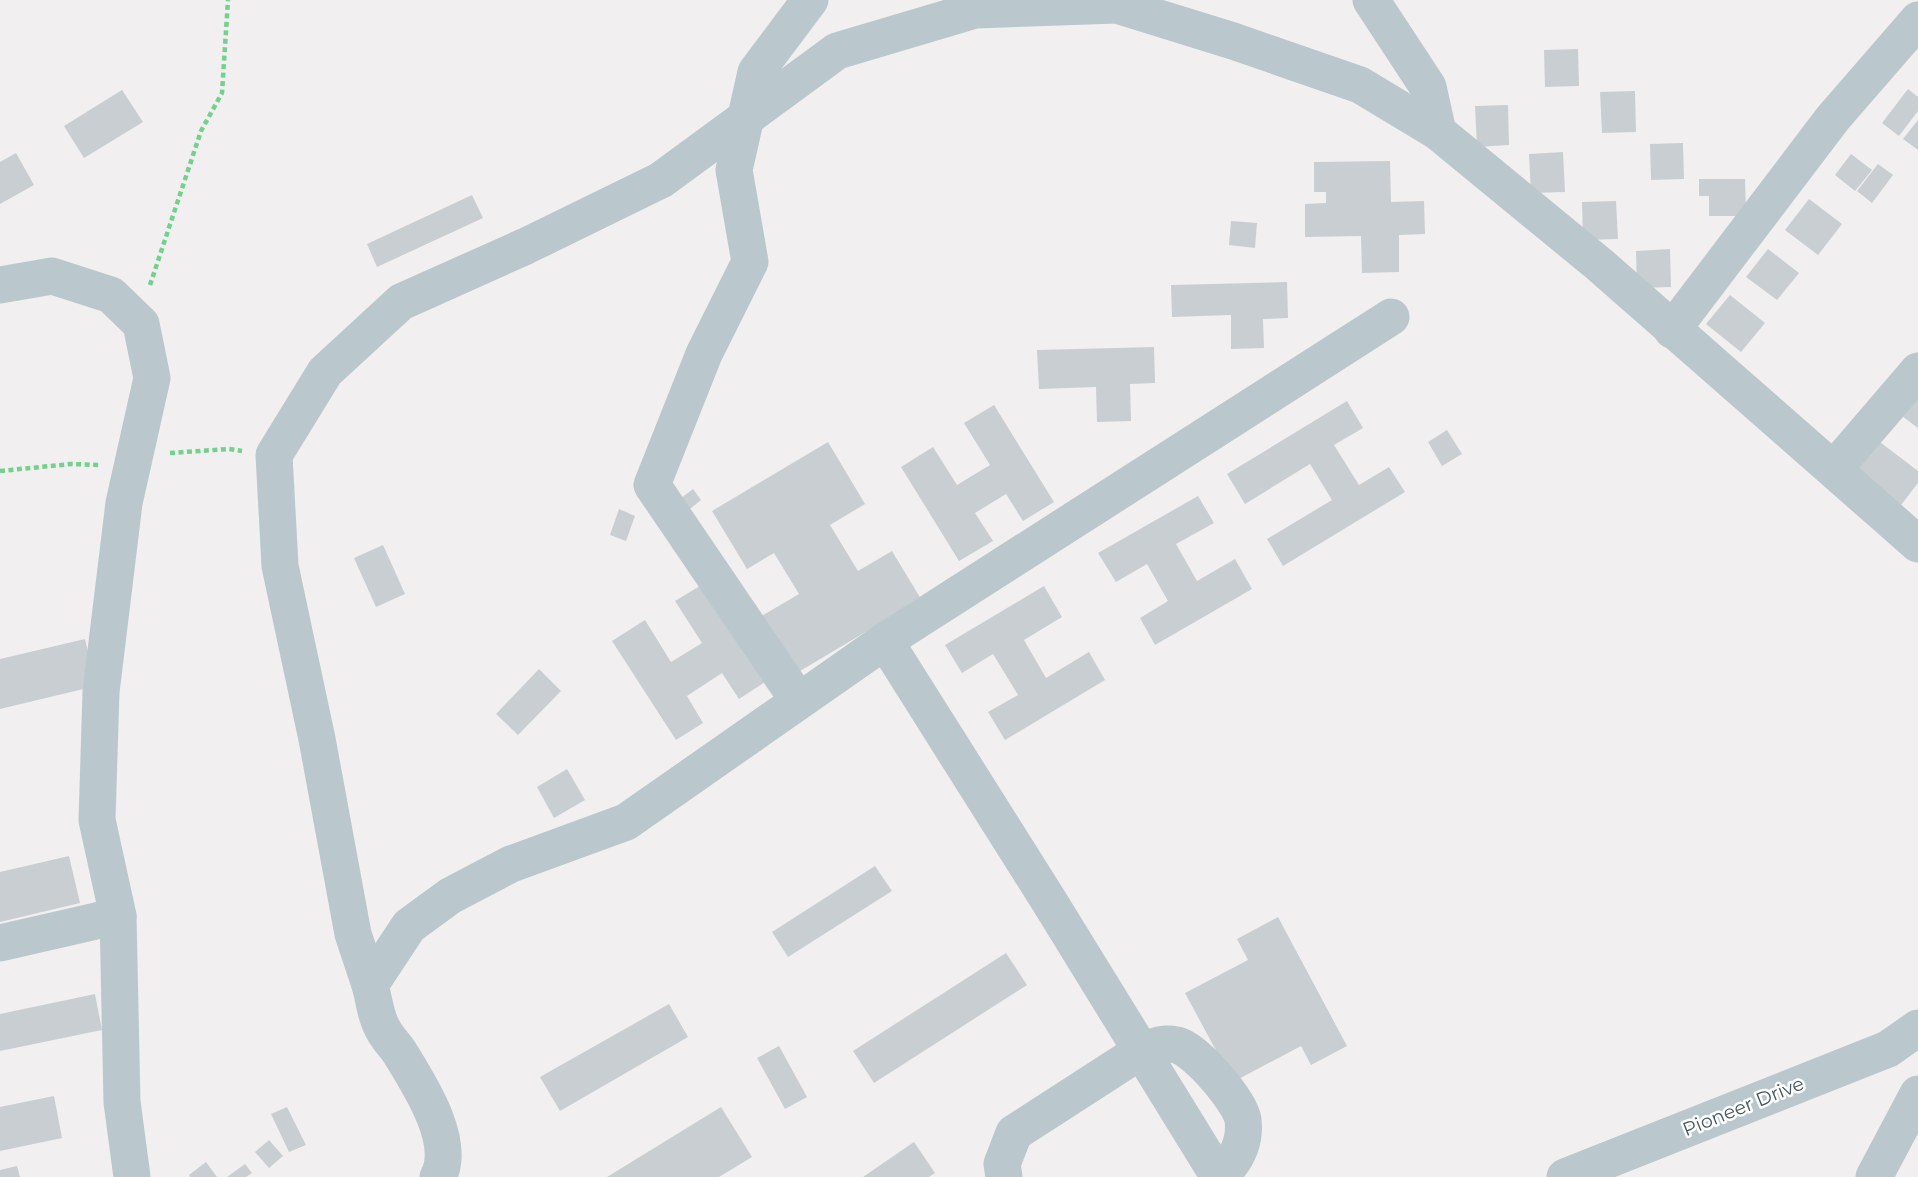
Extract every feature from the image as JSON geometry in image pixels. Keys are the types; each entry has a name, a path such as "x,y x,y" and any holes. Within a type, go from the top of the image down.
{"street":[{"path":"798,701 653,485 704,354 750,262 734,170 756,72 810,0"},
{"path":"1371,0 1428,87 1438,132"},
{"path":"438,1177 444,1166 444,1147 438,1125 399,1051 383,1030 353,934 317,739 280,566 274,455 325,372 401,302 526,246 660,180 837,51 975,10 1117,5 1360,85 1438,132 1600,265 1918,544"},
{"path":"1672,330 1833,118 1918,20"},
{"path":"0,285 51,276 111,295 141,324 152,378 124,503 100,705 97,820 118,916 122,1102 132,1177"},
{"path":"370,985 409,926 450,896 511,864 626,822 885,641 1391,317"},
{"path":"1834,469 1918,372"},
{"path":"885,641 1141,1051 1219,1177 1232,1164 1242,1144 1243,1118 1208,1066 1180,1046 1162,1043 1141,1051 1014,1133 1002,1164 1004,1177"},
{"path":"0,943 118,916"},
{"name":"Pioneer Drive","path":"1565,1177 1888,1049 1918,1028"},
{"path":"1874,1177 1918,1093 1888,1049"}],"path":[{"path":"141,324 152,275 201,131 222,93 228,0"}],"building":[{"path":"1578,49 1579,86 1545,87 1544,50"},
{"path":"1908,89 1918,97 1918,111 1899,136 1882,123"},
{"path":"122,90 143,122 84,158 64,126"},
{"path":"1635,91 1636,132 1602,133 1600,92"},
{"path":"1508,105 1509,145 1477,147 1475,106"},
{"path":"1918,120 1918,150 1903,139"},
{"path":"1683,143 1684,179 1651,180 1650,144"},
{"path":"1563,152 1565,192 1531,193 1529,154"},
{"path":"16,153 34,185 0,204 0,162"},
{"path":"1851,154 1872,170 1855,191 1835,175"},
{"path":"1390,161 1391,202 1424,201 1425,234 1399,235 1399,272 1362,273 1361,236 1305,237 1305,204 1326,203 1326,192 1314,192 1314,162"},
{"path":"1878,164 1893,175 1872,203 1857,191"},
{"path":"1699,179 1745,179 1746,216 1709,216 1709,196 1699,196"},
{"path":"472,195 483,218 377,267 367,244"},
{"path":"1809,199 1842,224 1818,255 1785,230"},
{"path":"1616,201 1618,239 1583,240 1582,202"},
{"path":"1231,221 1257,223 1255,248 1229,245"},
{"path":"1670,249 1671,287 1637,288 1636,251"},
{"path":"1768,249 1799,273 1777,300 1746,277"},
{"path":"1287,282 1288,318 1263,319 1264,348 1231,349 1231,315 1172,317 1171,285"},
{"path":"1730,295 1765,323 1741,352 1706,324"},
{"path":"1154,347 1155,383 1130,384 1131,421 1097,422 1096,387 1039,389 1037,350"},
{"path":"1918,386 1918,428 1898,413"},
{"path":"1347,401 1363,428 1334,445 1359,485 1389,467 1405,492 1283,566 1267,539 1332,500 1310,464 1245,504 1227,474"},
{"path":"994,405 1054,502 1023,521 1006,494 975,513 993,541 959,561 901,467 933,447 957,485 990,465 964,423"},
{"path":"1447,430 1462,454 1442,466 1428,442"},
{"path":"1876,439 1918,471 1918,483 1901,505 1852,468"},
{"path":"828,442 865,504 830,525 858,571 892,551 921,599 795,674 760,617 799,594 774,553 747,569 712,511"},
{"path":"693,489 701,500 685,513 676,502"},
{"path":"1198,496 1214,523 1176,544 1197,581 1235,559 1252,589 1155,645 1140,618 1168,601 1147,564 1116,582 1098,553"},
{"path":"619,509 635,516 626,541 610,535"},
{"path":"383,545 405,594 376,607 354,558"},
{"path":"703,584 765,682 739,699 722,673 687,696 703,723 676,740 612,641 645,620 671,662 702,643 675,601"},
{"path":"1044,586 1062,617 1024,640 1046,678 1089,652 1105,680 1005,740 988,712 1018,695 993,654 962,673 945,645"},
{"path":"85,639 96,686 0,709 0,659"},
{"path":"539,669 561,691 518,735 496,714"},
{"path":"567,769 585,800 554,818 537,787"},
{"path":"69,856 80,903 0,922 0,872"},
{"path":"875,866 892,891 788,957 772,932"},
{"path":"1278,917 1347,1046 1311,1065 1301,1046 1233,1082 1185,993 1248,960 1237,939"},
{"path":"1006,953 1027,985 874,1083 853,1051"},
{"path":"95,994 102,1030 0,1051 0,1014"},
{"path":"669,1004 688,1037 560,1111 540,1077"},
{"path":"779,1046 807,1097 785,1109 757,1058"},
{"path":"54,1096 62,1138 0,1151 0,1107"},
{"path":"287,1107 306,1145 289,1152 271,1114"},
{"path":"721,1107 752,1157 719,1177 607,1177"},
{"path":"269,1140 283,1156 269,1168 255,1152"},
{"path":"914,1142 935,1173 929,1177 863,1177"},
{"path":"206,1162 217,1177 190,1177 189,1175"},
{"path":"245,1164 252,1173 246,1177 227,1177"},
{"path":"17,1166 20,1177 0,1177 0,1170"}]}
